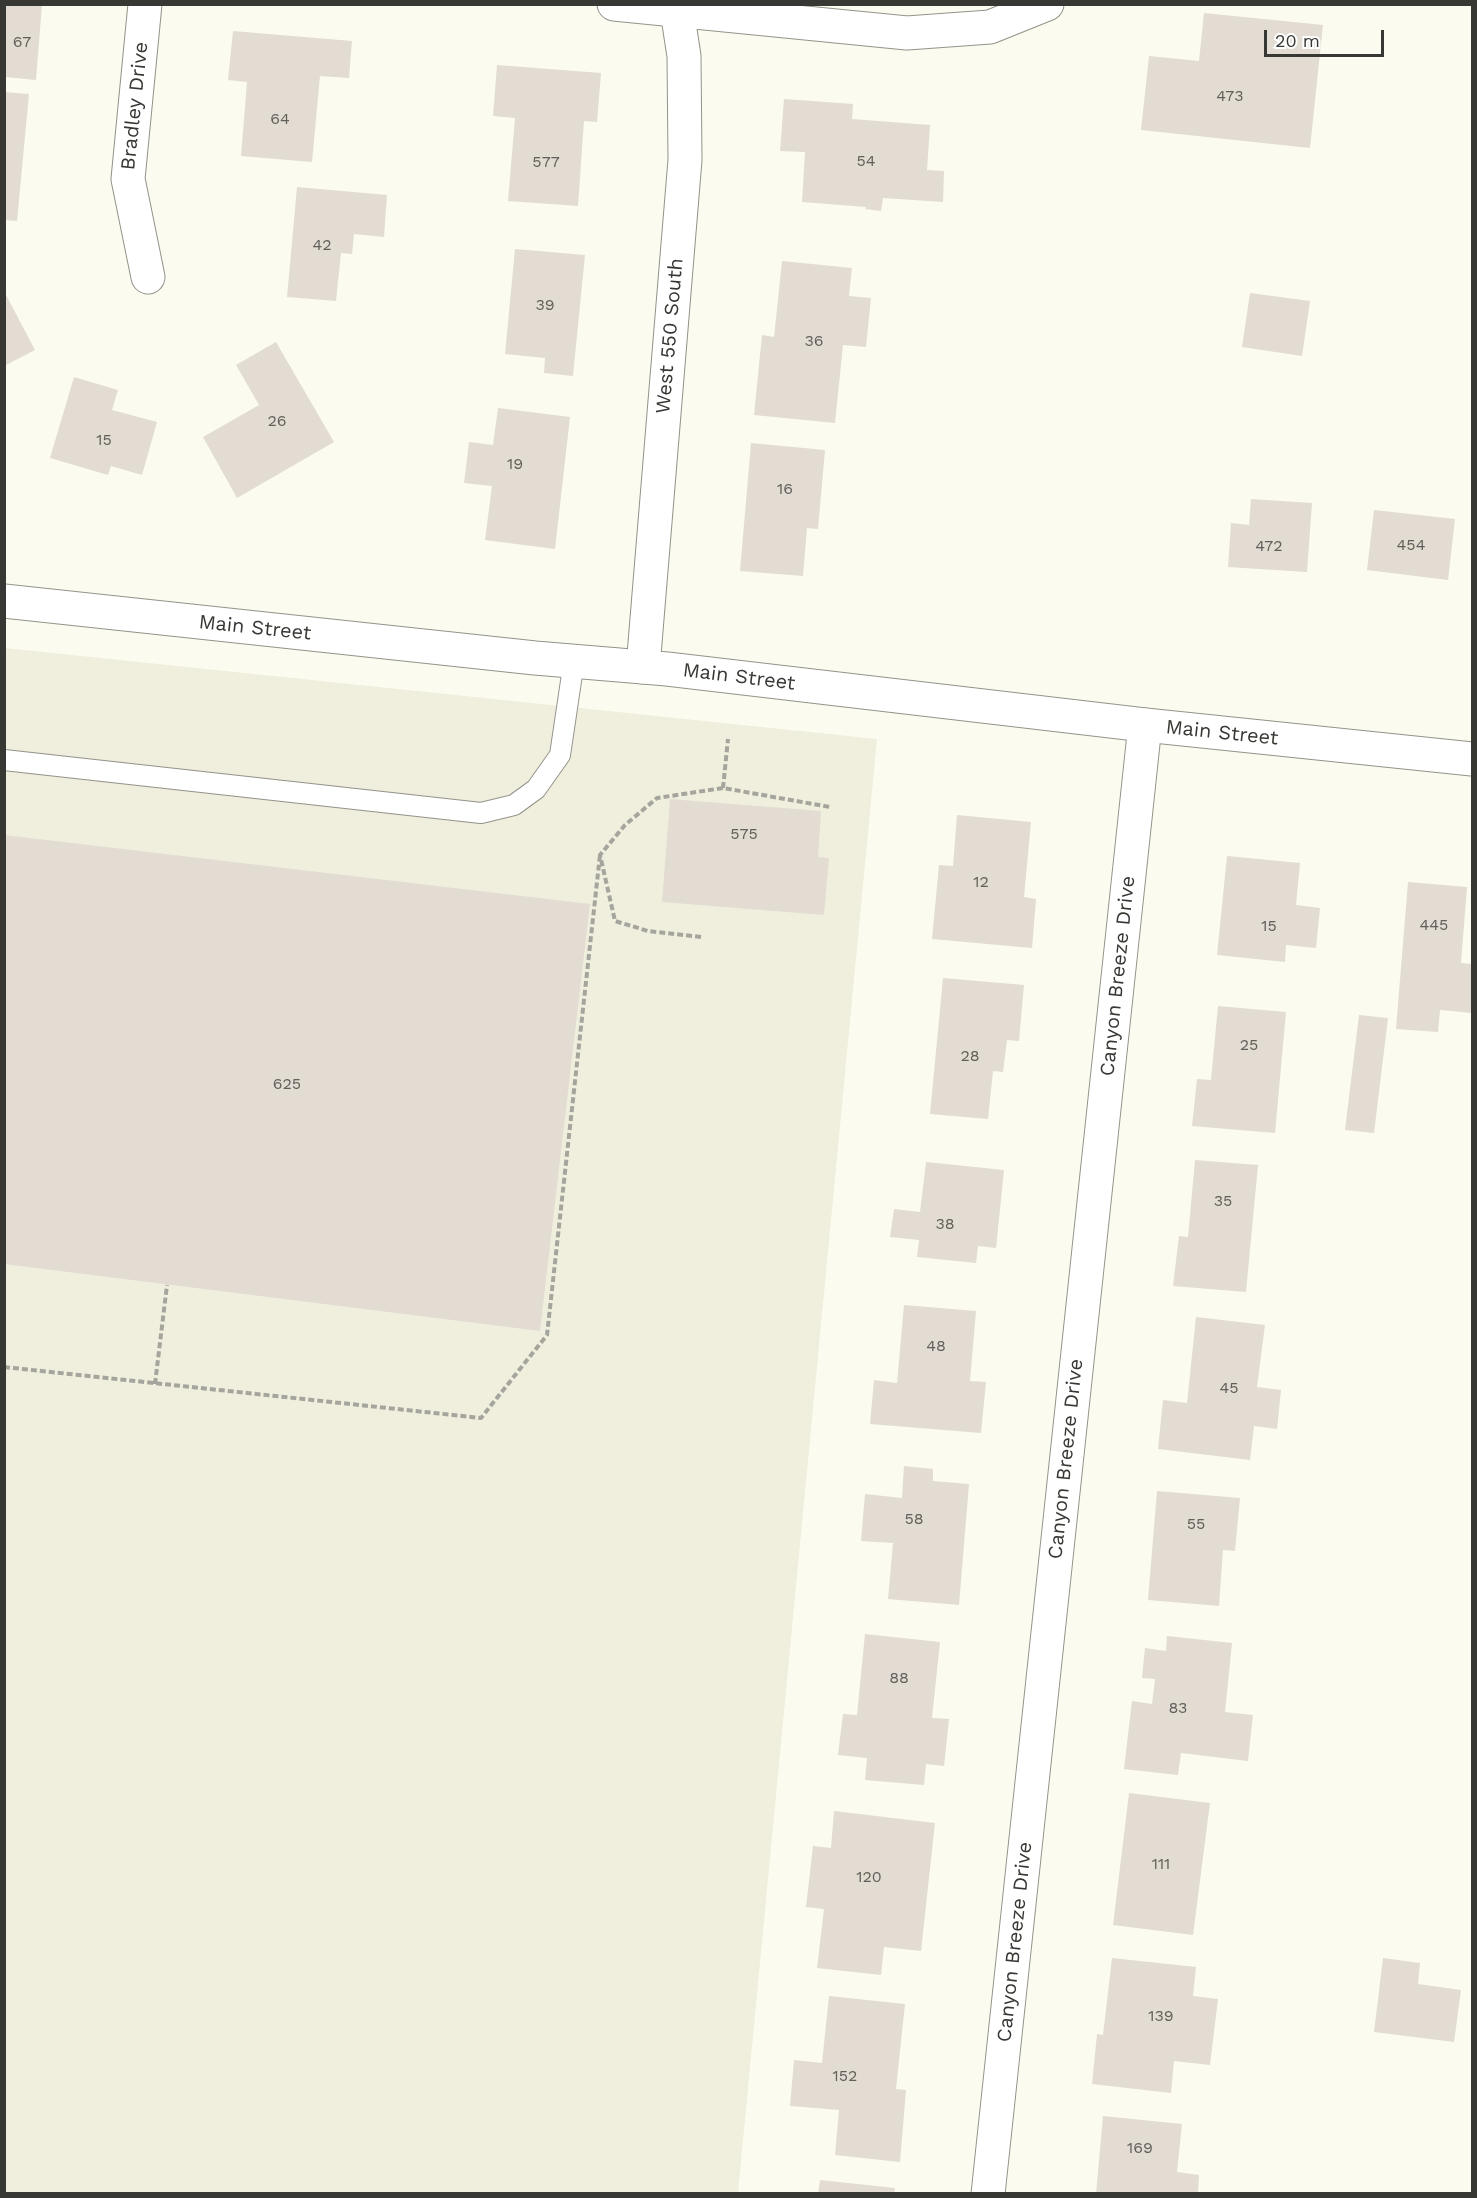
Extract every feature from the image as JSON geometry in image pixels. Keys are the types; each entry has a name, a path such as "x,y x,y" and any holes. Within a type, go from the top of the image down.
{"street":[{"name":"Bradley Drive","path":"145,4 128,179 148,277"},
{"path":"614,4 676,8 907,33 990,27 1047,4"},
{"name":"West 550 South","path":"643,667 685,160 684,56 676,8"},
{"name":"Main Street","path":"4,601 643,667 1145,725 1473,759"},
{"name":"Canyon Breeze Drive","path":"988,2193 1145,725"}],"lane":[{"path":"4,760 481,813 514,805 536,789 560,755 574,661"}],"path":[{"path":"723,788 729,738"},
{"path":"4,1367 481,1418 547,1335 600,855 625,825 657,798 723,788 830,807"},
{"path":"600,855 615,921 648,931 701,937"},
{"path":"155,1384 167,1285"}],"shaded area":[{"path":"5,648 877,739 738,2193 5,2194"}],"building":[{"path":"5,4 42,4 36,80 5,77"},
{"path":"1204,13 1323,25 1310,148 1141,130 1149,56 1199,61"},
{"path":"233,31 352,41 349,78 320,76 312,162 241,156 247,82 228,80"},
{"path":"497,65 601,73 597,122 584,121 578,206 508,201 515,118 493,116"},
{"path":"4,92 29,94 17,221 4,220"},
{"path":"784,99 853,104 852,119 930,125 927,170 944,171 943,202 883,198 881,211 865,209 866,207 802,202 805,152 780,151"},
{"path":"297,187 387,195 384,237 354,234 352,254 341,253 336,301 287,297"},
{"path":"515,249 585,255 573,376 544,373 545,358 505,354"},
{"path":"782,261 852,268 849,296 871,298 866,347 843,345 835,423 754,415 762,335 774,337"},
{"path":"4,291 35,350 4,366"},
{"path":"1250,293 1310,301 1302,356 1242,347"},
{"path":"276,342 334,442 237,498 203,437 259,405 236,365"},
{"path":"74,377 118,390 112,410 157,422 142,475 111,466 108,475 50,458"},
{"path":"498,408 570,417 555,549 485,540 492,486 464,483 469,442 493,445"},
{"path":"751,443 825,450 818,529 807,528 803,576 740,571"},
{"path":"1251,499 1312,503 1307,572 1228,567 1231,523 1249,525"},
{"path":"1374,510 1455,519 1448,580 1367,570"},
{"path":"670,799 821,811 818,857 829,858 824,915 662,902"},
{"path":"957,815 1031,822 1024,897 1036,899 1032,948 932,939 939,865 953,866"},
{"path":"4,835 590,904 540,1331 4,1264"},
{"path":"1227,856 1300,863 1296,905 1320,908 1316,948 1286,945 1285,962 1217,955"},
{"path":"1408,882 1467,887 1461,963 1472,964 1472,1013 1440,1010 1438,1032 1396,1029"},
{"path":"943,978 1024,985 1019,1041 1007,1040 1003,1072 993,1071 988,1119 930,1114"},
{"path":"1218,1006 1286,1012 1275,1133 1192,1126 1197,1079 1211,1080"},
{"path":"1359,1015 1388,1018 1374,1133 1345,1130"},
{"path":"1195,1160 1258,1165 1246,1292 1173,1286 1179,1236 1188,1237"},
{"path":"926,1162 1004,1170 996,1248 978,1246 976,1263 917,1257 919,1240 890,1237 894,1209 920,1212"},
{"path":"904,1305 976,1311 970,1381 986,1382 981,1433 870,1424 874,1380 897,1383"},
{"path":"1196,1317 1265,1325 1257,1387 1281,1390 1277,1429 1254,1426 1250,1460 1158,1449 1163,1400 1187,1403"},
{"path":"904,1466 933,1469 933,1481 969,1484 959,1605 888,1599 893,1543 861,1541 865,1494 902,1498"},
{"path":"1157,1491 1240,1498 1235,1551 1223,1550 1219,1606 1148,1600"},
{"path":"865,1634 940,1642 932,1718 949,1719 944,1766 926,1764 924,1785 865,1780 867,1758 838,1755 843,1714 857,1715"},
{"path":"1167,1636 1232,1643 1225,1712 1253,1715 1248,1761 1181,1753 1178,1775 1124,1769 1132,1701 1152,1704 1155,1679 1142,1678 1145,1648 1166,1651"},
{"path":"1129,1793 1210,1803 1193,1935 1113,1925"},
{"path":"834,1811 935,1823 921,1951 884,1947 881,1975 817,1968 824,1909 806,1907 813,1846 831,1848"},
{"path":"1112,1958 1196,1967 1193,1996 1218,1999 1210,2065 1174,2061 1171,2093 1092,2084 1097,2034 1103,2035"},
{"path":"1383,1958 1420,1963 1418,1984 1461,1990 1454,2042 1374,2032"},
{"path":"829,1996 905,2004 896,2089 906,2090 900,2162 835,2155 839,2110 790,2106 794,2060 822,2063"},
{"path":"1103,2116 1182,2124 1177,2172 1199,2175 1198,2194 1096,2194"},
{"path":"820,2180 895,2188 894,2194 818,2194"}]}
